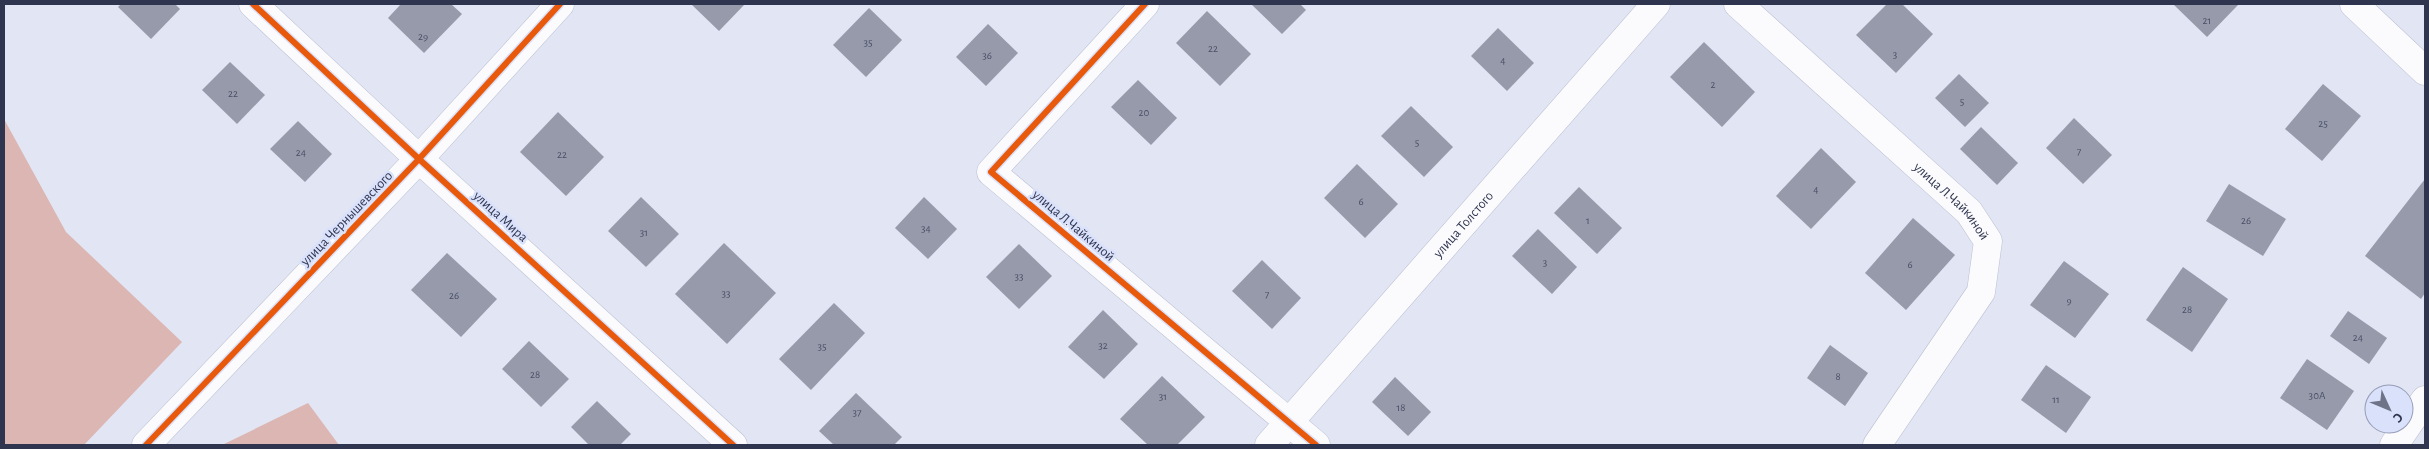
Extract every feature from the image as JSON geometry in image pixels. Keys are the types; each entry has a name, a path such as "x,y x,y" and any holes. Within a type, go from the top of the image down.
{"street":[{"name":"улица Мира","path":"253,4 419,159 734,445"},
{"name":"улица Чернышевского","path":"146,445 419,159 560,4"},
{"name":"улица Л.Чайкиной","path":"1145,4 991,172 1316,445"},
{"name":"улица Толстого","path":"1269,445 1656,4"},
{"name":"улица Л.Чайкиной","path":"1738,4 1969,212 1988,241 1981,292 1876,445"},
{"path":"2354,4 2425,71"},
{"path":"2394,445 2425,400"}],"shaded area":[{"path":"4,119 66,232 182,342 84,445 4,445"},
{"path":"308,403 339,445 222,445"}],"building":[{"path":"121,4 175,4 180,9 151,39 118,7"},
{"path":"401,4 451,4 462,14 424,53 388,18"},
{"path":"691,4 745,4 719,31"},
{"path":"1251,4 1300,4 1306,10 1282,34"},
{"path":"1887,4 1902,4 1933,34 1896,73 1856,35"},
{"path":"2173,4 2239,4 2207,37"},
{"path":"869,8 902,40 866,77 833,45"},
{"path":"1207,11 1251,54 1220,86 1176,43"},
{"path":"988,24 1018,53 986,86 956,57"},
{"path":"1498,28 1534,63 1507,91 1471,56"},
{"path":"1704,42 1755,92 1722,127 1670,77"},
{"path":"230,62 265,95 237,124 202,90"},
{"path":"1959,74 1989,103 1965,127 1935,98"},
{"path":"1138,80 1177,118 1151,145 1111,107"},
{"path":"2323,84 2361,116 2322,161 2285,129"},
{"path":"1411,106 1453,147 1424,177 1381,136"},
{"path":"558,112 604,157 566,196 520,152"},
{"path":"2074,118 2112,155 2083,184 2046,148"},
{"path":"298,121 332,154 305,182 270,149"},
{"path":"1981,127 2018,163 1997,185 1960,149"},
{"path":"1821,148 1856,182 1811,229 1776,196"},
{"path":"1357,164 1398,204 1365,238 1324,198"},
{"path":"2425,179 2425,293 2421,299 2365,256"},
{"path":"2229,184 2286,219 2263,256 2206,221"},
{"path":"1579,187 1622,228 1597,254 1554,213"},
{"path":"641,197 679,234 646,267 608,231"},
{"path":"924,197 957,229 928,259 895,228"},
{"path":"1913,218 1955,255 1906,310 1865,273"},
{"path":"1538,229 1577,267 1552,294 1512,256"},
{"path":"724,243 776,293 727,344 675,294"},
{"path":"1019,244 1052,276 1019,309 986,277"},
{"path":"447,253 497,299 461,337 411,290"},
{"path":"1262,260 1301,298 1272,329 1232,291"},
{"path":"2064,261 2109,294 2075,338 2030,305"},
{"path":"2183,267 2228,299 2192,352 2146,320"},
{"path":"834,303 865,333 811,390 779,359"},
{"path":"1103,310 1138,344 1104,379 1068,347"},
{"path":"2348,311 2387,338 2369,364 2330,336"},
{"path":"529,341 569,379 541,407 502,369"},
{"path":"1830,345 1868,373 1845,406 1807,378"},
{"path":"2307,359 2354,391 2327,430 2280,398"},
{"path":"2046,365 2091,397 2066,433 2021,400"},
{"path":"1162,376 1205,417 1177,445 1148,445 1120,419"},
{"path":"1395,377 1431,412 1408,436 1372,402"},
{"path":"856,393 902,437 894,445 834,445 819,431"},
{"path":"597,401 631,434 620,445 589,445 571,427"}],"cycle path":[{"path":"253,4 419,159 733,445"},
{"path":"146,445 419,159 560,4"},
{"path":"1145,4 991,172 1316,445"}]}
